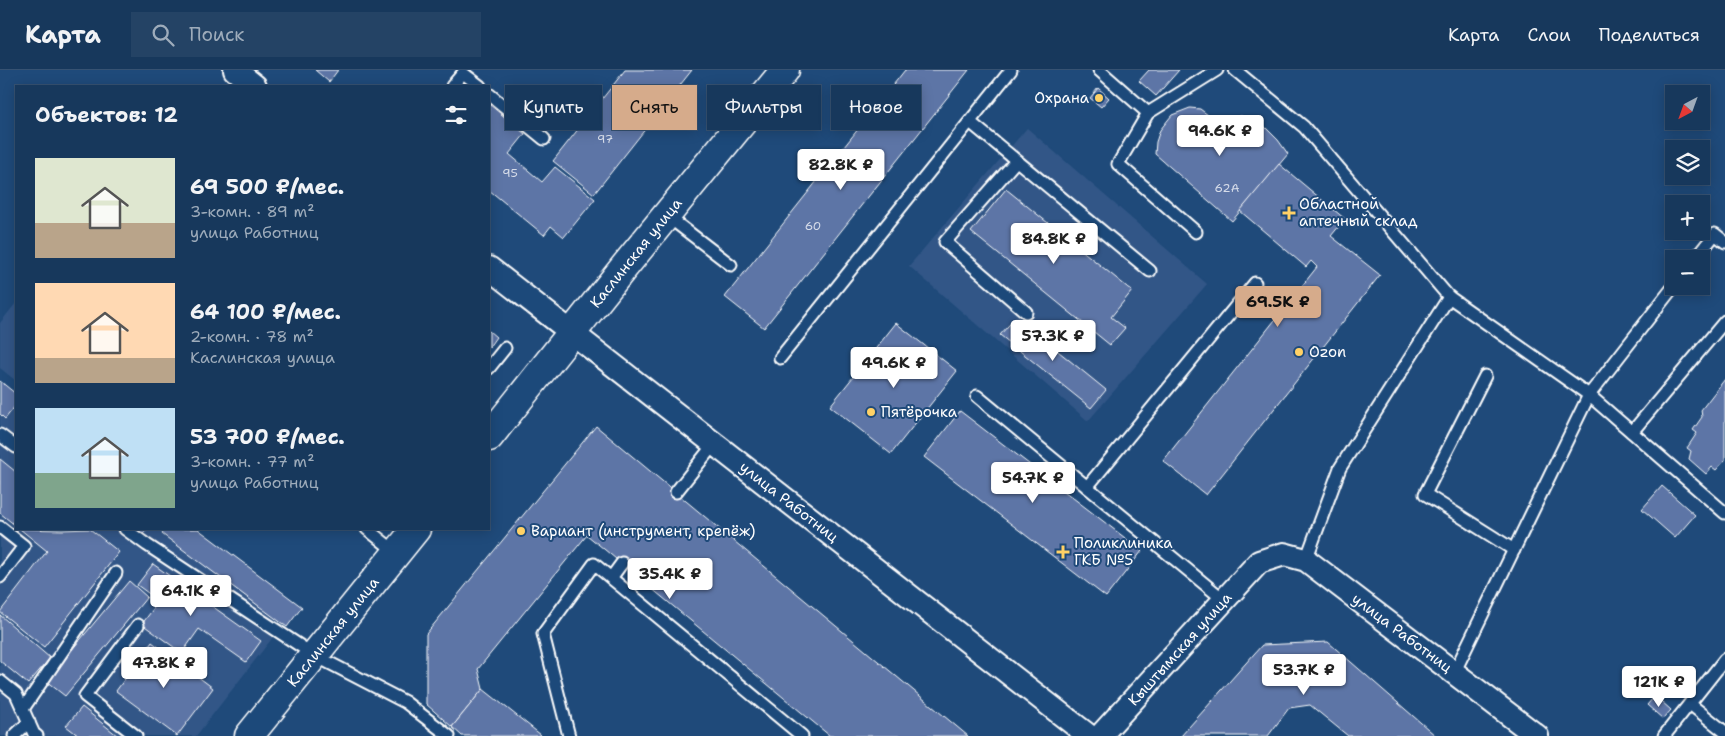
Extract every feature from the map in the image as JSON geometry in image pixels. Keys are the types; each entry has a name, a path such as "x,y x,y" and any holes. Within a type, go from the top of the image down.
{"main road":[{"name":"Каслинская улица","path":"490,436 666,215 785,70"},
{"name":"Каслинская улица","path":"249,736 415,530"}],"street":[{"path":"235,70 254,85"},
{"name":"улица Работниц","path":"490,269 1089,736"},
{"name":"улица Работниц","path":"1259,562 1284,554 1306,560 1454,673 1527,733"},
{"name":"Кыштымская улица","path":"1100,736 1259,562"}],"lane":[{"path":"780,358 1011,70"},
{"path":"1099,70 1148,113"},
{"path":"1196,232 1118,164 1148,113 1217,70"},
{"path":"1235,70 1304,126 1449,297 1589,395 1725,513"},
{"path":"453,85 463,73 479,85"},
{"path":"490,95 544,139"},
{"path":"970,122 1150,271"},
{"path":"1016,161 945,242 1026,312"},
{"path":"666,215 731,265"},
{"path":"1702,250 1715,234 1725,242"},
{"path":"1087,487 1255,283"},
{"path":"1454,673 1589,395 1667,295"},
{"path":"1306,560 1340,468 1449,297"},
{"path":"1632,432 1725,321"},
{"path":"490,367 505,348"},
{"path":"1484,376 1425,494 1514,550"},
{"path":"977,396 1224,600"},
{"path":"0,435 15,446"},
{"path":"676,492 714,444"},
{"path":"0,527 24,546 0,577"},
{"path":"126,530 314,655 405,702 449,736"},
{"path":"368,530 397,553"},
{"path":"611,578 622,563"},
{"path":"569,736 543,634 594,564 802,736"},
{"path":"23,709 116,573"},
{"path":"136,736 85,696 138,625"},
{"path":"1664,736 1725,659"},
{"path":"0,680 16,694 37,736"},
{"path":"1690,704 1725,732"},
{"path":"14,736 29,722"}],"shaded area":[{"path":"1027,128 1207,284 1088,421 909,266"},
{"path":"15,304 15,380 0,368 0,323"},
{"path":"0,388 15,400 15,530 183,530 291,614 196,736 0,736"}],"building":[{"path":"315,70 338,70 329,82"},
{"path":"625,70 692,70 680,85 613,85"},
{"path":"905,70 969,70 764,328 725,297 857,130 921,130 921,85 893,85"},
{"path":"1149,70 1179,70 1156,96 1139,81"},
{"path":"612,86 612,130 645,130 594,194 553,161 578,130 602,130 602,99"},
{"name":"Охрана","path":"1098,88 1109,98 1101,107 1090,98"},
{"path":"490,105 505,117 505,130 520,130 525,134 509,154 542,182 555,167 595,199 564,237 551,226 544,235 490,191"},
{"path":"1190,108 1200,109 1225,128 1240,116 1252,118 1264,126 1278,140 1288,154 1232,221 1155,154 1160,130 1172,115"},
{"path":"1279,164 1345,219 1331,236 1380,275 1206,495 1163,461 1317,267 1311,261 1306,267 1240,211"},
{"path":"1006,189 1132,291 1111,317 1125,328 1110,345 971,232"},
{"path":"1016,317 1106,390 1091,408 1000,335"},
{"path":"896,323 957,371 891,454 830,406"},
{"path":"490,332 496,337 490,346"},
{"path":"1725,379 1725,460 1716,470 1712,467 1706,474 1689,459 1691,451 1687,448 1697,433 1693,430 1702,417 1701,410"},
{"path":"0,381 15,393 15,406 5,419 0,414"},
{"path":"960,411 1142,551 1106,597 924,457"},
{"path":"596,426 968,736 830,736 587,535 478,669 483,689 452,727 426,704 426,634"},
{"path":"0,459 15,471 15,525 0,513"},
{"path":"1662,486 1695,515 1675,538 1642,509"},
{"path":"21,530 91,530 119,552 44,647 0,612 47,551"},
{"path":"138,530 146,530 143,534"},
{"path":"165,530 199,530 302,607 287,627 162,534"},
{"path":"153,564 261,641 246,662 199,629 182,653 142,624 159,601 137,585"},
{"path":"129,581 147,597 65,696 46,681"},
{"path":"0,615 50,658 28,684 0,661"},
{"path":"152,642 213,688 177,736 116,691"},
{"path":"1328,642 1436,736 1348,736 1310,705 1289,708 1268,736 1181,736 1262,645"},
{"path":"483,689 541,735 462,736 452,727"},
{"path":"1653,698 1659,703 1661,701 1671,710 1663,719 1647,705"},
{"path":"82,707 118,736 79,736 66,726"}],"place":[{"name":"Охрана","path":"1099,98"},
{"name":"Областной аптечный склад","path":"1289,213"},
{"name":"Ozon","path":"1299,352"},
{"name":"Пятёрочка","path":"871,412"},
{"name":"Вариант (инструмент, крепёж)","path":"521,531"},
{"name":"Поликлиника ГКБ №5","path":"1063,552"}]}
